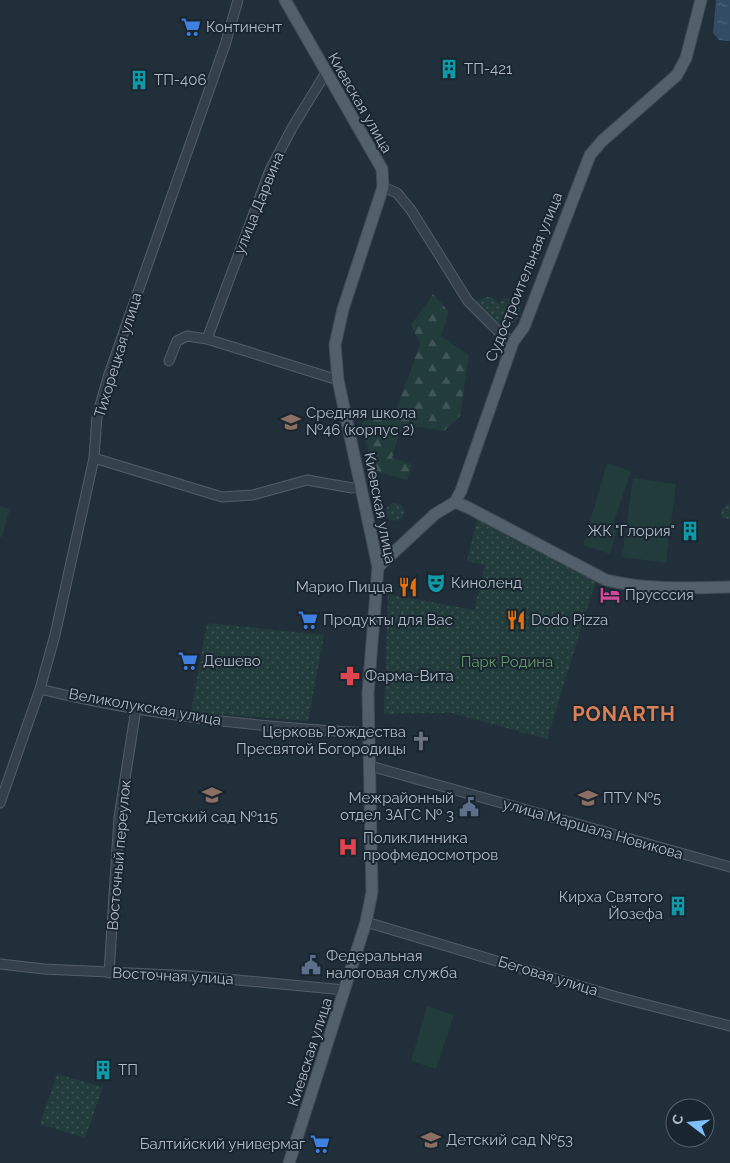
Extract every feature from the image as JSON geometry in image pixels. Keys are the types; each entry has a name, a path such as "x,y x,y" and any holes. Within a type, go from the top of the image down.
{"main road":[{"name":"Киевская улица","path":"285,0 325,74 382,169 383,187 343,309 335,353 338,380 378,567 368,693 372,892 366,922 289,1163"},
{"name":"Судостроительная улица","path":"455,502 461,491 513,342 524,327 590,155 602,140 677,75 686,58 701,0"},
{"path":"378,567 435,514 455,502 468,507 606,580 630,586 670,588 730,587"}],"street":[{"name":"Тихорецкая улица","path":"0,803 40,689 63,601 94,458 97,416 109,374 226,44 238,0"},
{"name":"улица Дарвина","path":"207,339 270,170 292,128 325,74"},
{"path":"383,187 397,193 411,210 468,301 502,335 513,342"},
{"path":"169,361 178,341 187,336 207,339 338,380"},
{"path":"94,458 222,497 253,495 307,480 352,488 361,486"},
{"name":"Великолукская улица","path":"40,689 136,709 264,726 369,733"},
{"name":"Восточный переулок","path":"109,973 120,817 136,709"},
{"name":"улица Маршала Новикова","path":"370,766 730,867"},
{"name":"Беговая улица","path":"366,922 660,1009 730,1026"},
{"name":"Восточная улица","path":"0,964 109,973 194,976 345,990"}],"green space":[{"path":"433,294 449,312 441,336 469,355 460,416 444,431 414,426 400,431 392,458 412,464 407,480 372,470 362,422 397,408 420,344 411,325"},
{"path":"485,297 492,297 498,303 505,298 515,300 521,315 514,322 499,326 476,302"},
{"path":"607,463 631,471 614,522 618,525 610,554 583,545"},
{"path":"633,478 676,484 666,563 622,557"},
{"path":"729,502 730,519 721,518 722,509"},
{"path":"395,503 401,506 404,512 401,518 395,521 389,518 386,512 389,506"},
{"path":"0,506 10,509 2,537 0,537"},
{"name":"Парк Родина","path":"477,519 597,577 547,739 451,713 384,714 388,594 474,610 485,565 467,561"},
{"path":"207,623 324,635 308,721 191,712"},
{"path":"427,1006 454,1015 436,1069 411,1061"},
{"path":"57,1074 103,1087 85,1138 40,1124"}],"water":[{"path":"716,0 730,0 730,41 719,40 713,33"}],"place":[{"name":"Континент","path":"191,27"},
{"name":"ТП-421","path":"449,69"},
{"name":"ТП-406","path":"139,80"},
{"name":"Средняя школа №46 (корпус 2)","path":"291,422"},
{"name":"ЖК \"Глория\"","path":"690,531"},
{"name":"Киноленд","path":"436,583"},
{"name":"Марио Пицца","path":"408,587"},
{"name":"Прусссия","path":"610,595"},
{"name":"Продукты для Вас","path":"308,620"},
{"name":"Dodo Pizza","path":"516,620"},
{"name":"Дешево","path":"188,661"},
{"name":"Фарма-Вита","path":"350,676"},
{"name":"Церковь Рождества Пресвятой Богородицы","path":"421,741"},
{"name":"Детский сад №115","path":"212,795"},
{"name":"ПТУ №5","path":"588,798"},
{"name":"Межрайонный отдел ЗАГС № 3","path":"469,807"},
{"name":"Поликлинника профмедосмотров","path":"348,847"},
{"name":"Кирха Святого Йозефа","path":"678,906"},
{"name":"Федеральная налоговая служба","path":"311,965"},
{"name":"ТП","path":"103,1070"},
{"name":"Детский сад №53","path":"431,1140"},
{"name":"Балтийский универмаг","path":"320,1144"}],"district":[{"name":"PONARTH","path":"624,714"}]}
